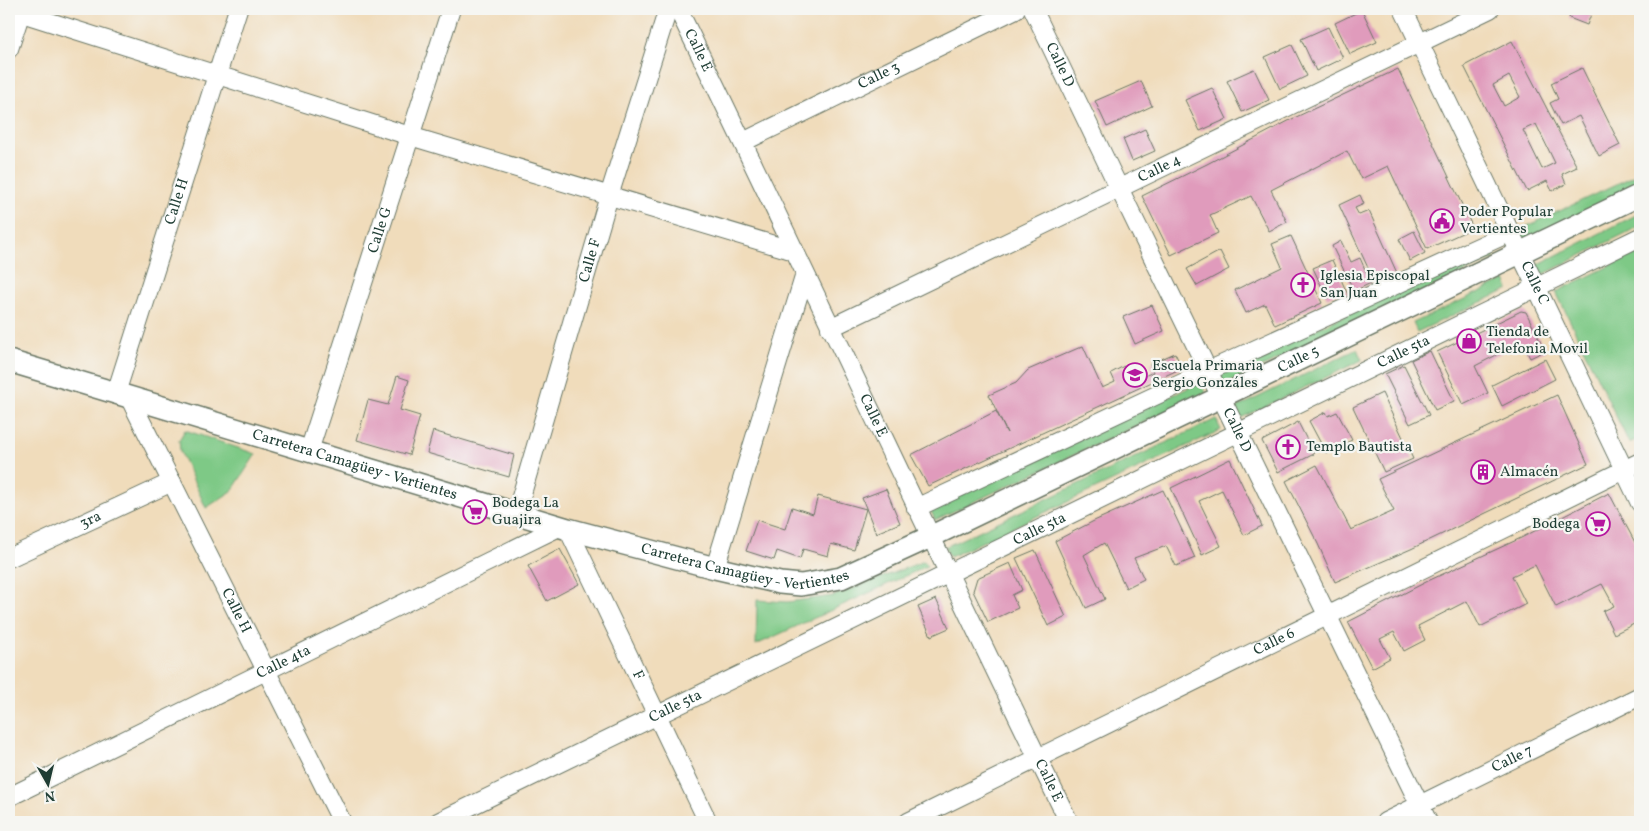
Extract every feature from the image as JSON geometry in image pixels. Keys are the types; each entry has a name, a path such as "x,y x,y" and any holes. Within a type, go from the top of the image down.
{"main road":[{"name":"Calle 5","path":"930,537 1640,195"},
{"name":"Carretera Camagüey - Vertientes","path":"9,361 564,528 715,568 780,583 801,585 841,578 930,537"}],"street":[{"name":"Calle H","path":"238,9 123,395 172,482 342,822"},
{"name":"Calle G","path":"309,451 451,9"},
{"name":"Calle F","path":"516,514 609,196 668,9"},
{"name":"Calle E","path":"678,9 916,508 1069,822"},
{"name":"Calle 3","path":"743,142 1016,9"},
{"name":"Calle D","path":"1033,9 1428,822"},
{"name":"Calle C","path":"1403,9 1640,503"},
{"name":"Calle 4","path":"830,328 1490,9"},
{"path":"9,49 17,10 410,136 794,251"},
{"name":"Calle 5","path":"916,508 1511,232"},
{"name":"Calle 5ta","path":"438,822 1640,237"},
{"path":"715,568 805,274"},
{"name":"Calle 6","path":"908,822 1640,462"},
{"name":"3ra","path":"9,558 172,482"},
{"name":"Calle 4ta","path":"9,797 266,669 564,528"},
{"name":"F","path":"564,528 708,822"},
{"name":"Calle 7","path":"1384,822 1640,696"}],"green space":[{"path":"1640,173 1640,186 1522,241 1517,231"},
{"path":"1640,213 1640,226 1540,276 1535,266"},
{"path":"1490,248 1495,258 1224,385 1219,374"},
{"path":"1640,251 1640,438 1629,443 1556,292"},
{"path":"1505,280 1509,289 1417,332 1413,323"},
{"path":"1357,349 1362,360 1241,418 1236,408"},
{"path":"1201,382 1206,393 935,520 930,509"},
{"path":"1216,419 1221,430 950,557 945,547"},
{"path":"185,430 256,454 232,491 206,508 180,451 179,440"},
{"path":"924,561 927,566 756,645 757,600 787,602 833,596"}],"building":[{"path":"1572,9 1593,9 1587,25 1569,18"},
{"path":"1362,10 1377,42 1350,54 1335,23"},
{"path":"1328,27 1343,58 1316,71 1301,39"},
{"path":"1512,41 1577,167 1562,174 1566,184 1552,191 1547,181 1527,191 1464,66","holes":["1509,76 1520,97 1504,106 1493,85","1536,124 1555,163 1542,169 1523,130"]},
{"path":"1292,45 1307,76 1280,89 1265,57"},
{"path":"1582,68 1620,145 1599,156 1579,116 1561,125 1550,103 1558,99 1551,83"},
{"path":"1254,69 1269,100 1242,112 1227,81"},
{"path":"1398,69 1473,228 1427,249 1388,166 1361,179 1347,151 1271,190 1287,222 1269,231 1251,196 1210,215 1218,233 1171,255 1142,196 1294,118"},
{"path":"1141,81 1152,106 1107,127 1095,101"},
{"path":"1212,88 1227,119 1200,131 1185,100"},
{"path":"1145,129 1155,151 1132,161 1123,139"},
{"path":"1360,195 1364,204 1355,208 1359,215 1369,211 1397,273 1375,283 1339,205"},
{"path":"1414,231 1425,253 1410,261 1399,239"},
{"path":"1291,236 1322,303 1275,325 1265,304 1246,313 1235,290 1282,267 1272,244"},
{"path":"1341,241 1351,262 1360,258 1371,283 1354,291 1332,246"},
{"path":"1220,251 1229,269 1197,286 1187,269"},
{"path":"1332,260 1349,297 1342,300 1339,292 1327,298 1313,268"},
{"path":"1152,305 1164,331 1135,344 1123,317"},
{"path":"1521,311 1526,312 1545,351 1530,358 1522,342 1475,366 1488,393 1463,405 1437,352"},
{"path":"1083,346 1102,388 1115,382 1111,373 1124,366 1132,382 1153,372 1150,364 1175,353 1182,368 928,486 911,455 996,411 1007,433 989,395 1016,383 1028,370"},
{"path":"1430,351 1454,401 1435,410 1411,360"},
{"path":"1545,359 1555,379 1502,406 1492,385"},
{"path":"1404,365 1429,415 1410,424 1385,374"},
{"path":"397,376 409,380 400,410 420,416 409,455 357,440 368,400 388,405"},
{"path":"1382,393 1413,459 1384,472 1353,407"},
{"name":"Almacén","path":"1557,395 1588,464 1411,549 1335,582 1286,481 1317,465 1351,530 1394,511 1378,479"},
{"path":"1326,412 1328,416 1337,412 1352,440 1326,453 1309,421"},
{"name":"Templo Bautista","path":"1298,422 1314,454 1278,472 1262,441"},
{"path":"433,431 514,455 509,477 427,453"},
{"path":"1230,459 1262,526 1244,535 1222,490 1199,501 1221,546 1202,555 1171,488"},
{"path":"886,489 900,523 876,533 862,498"},
{"path":"1163,490 1195,558 1176,566 1166,546 1134,558 1144,579 1126,588 1104,543 1084,555 1105,599 1086,608 1055,541"},
{"path":"1609,493 1640,552 1640,621 1614,634 1603,611 1614,606 1602,584 1556,607 1535,565 1512,576 1526,604 1480,627 1467,601 1418,626 1425,640 1404,651 1394,632 1380,639 1390,658 1372,668 1348,622"},
{"path":"818,496 866,509 854,550 831,544 828,556 803,549 800,559 777,551 774,560 746,551 757,520 785,529 792,507 813,514"},
{"path":"560,549 579,584 547,601 528,566"},
{"path":"1035,550 1066,617 1048,626 1016,558"},
{"path":"1010,563 1022,590 1012,595 1018,608 988,622 973,591 977,578"},
{"path":"936,599 949,628 931,636 918,607"}],"place":[{"name":"Poder Popular Vertientes","path":"1442,221"},
{"name":"Iglesia Episcopal San Juan","path":"1303,285"},
{"name":"Tienda de Telefonia Movil","path":"1469,341"},
{"name":"Escuela Primaria Sergio Gonzáles","path":"1135,375"},
{"name":"Templo Bautista","path":"1288,447"},
{"name":"Almacén","path":"1483,472"},
{"name":"Bodega La Guajira","path":"475,512"},
{"name":"Bodega","path":"1598,524"}]}
